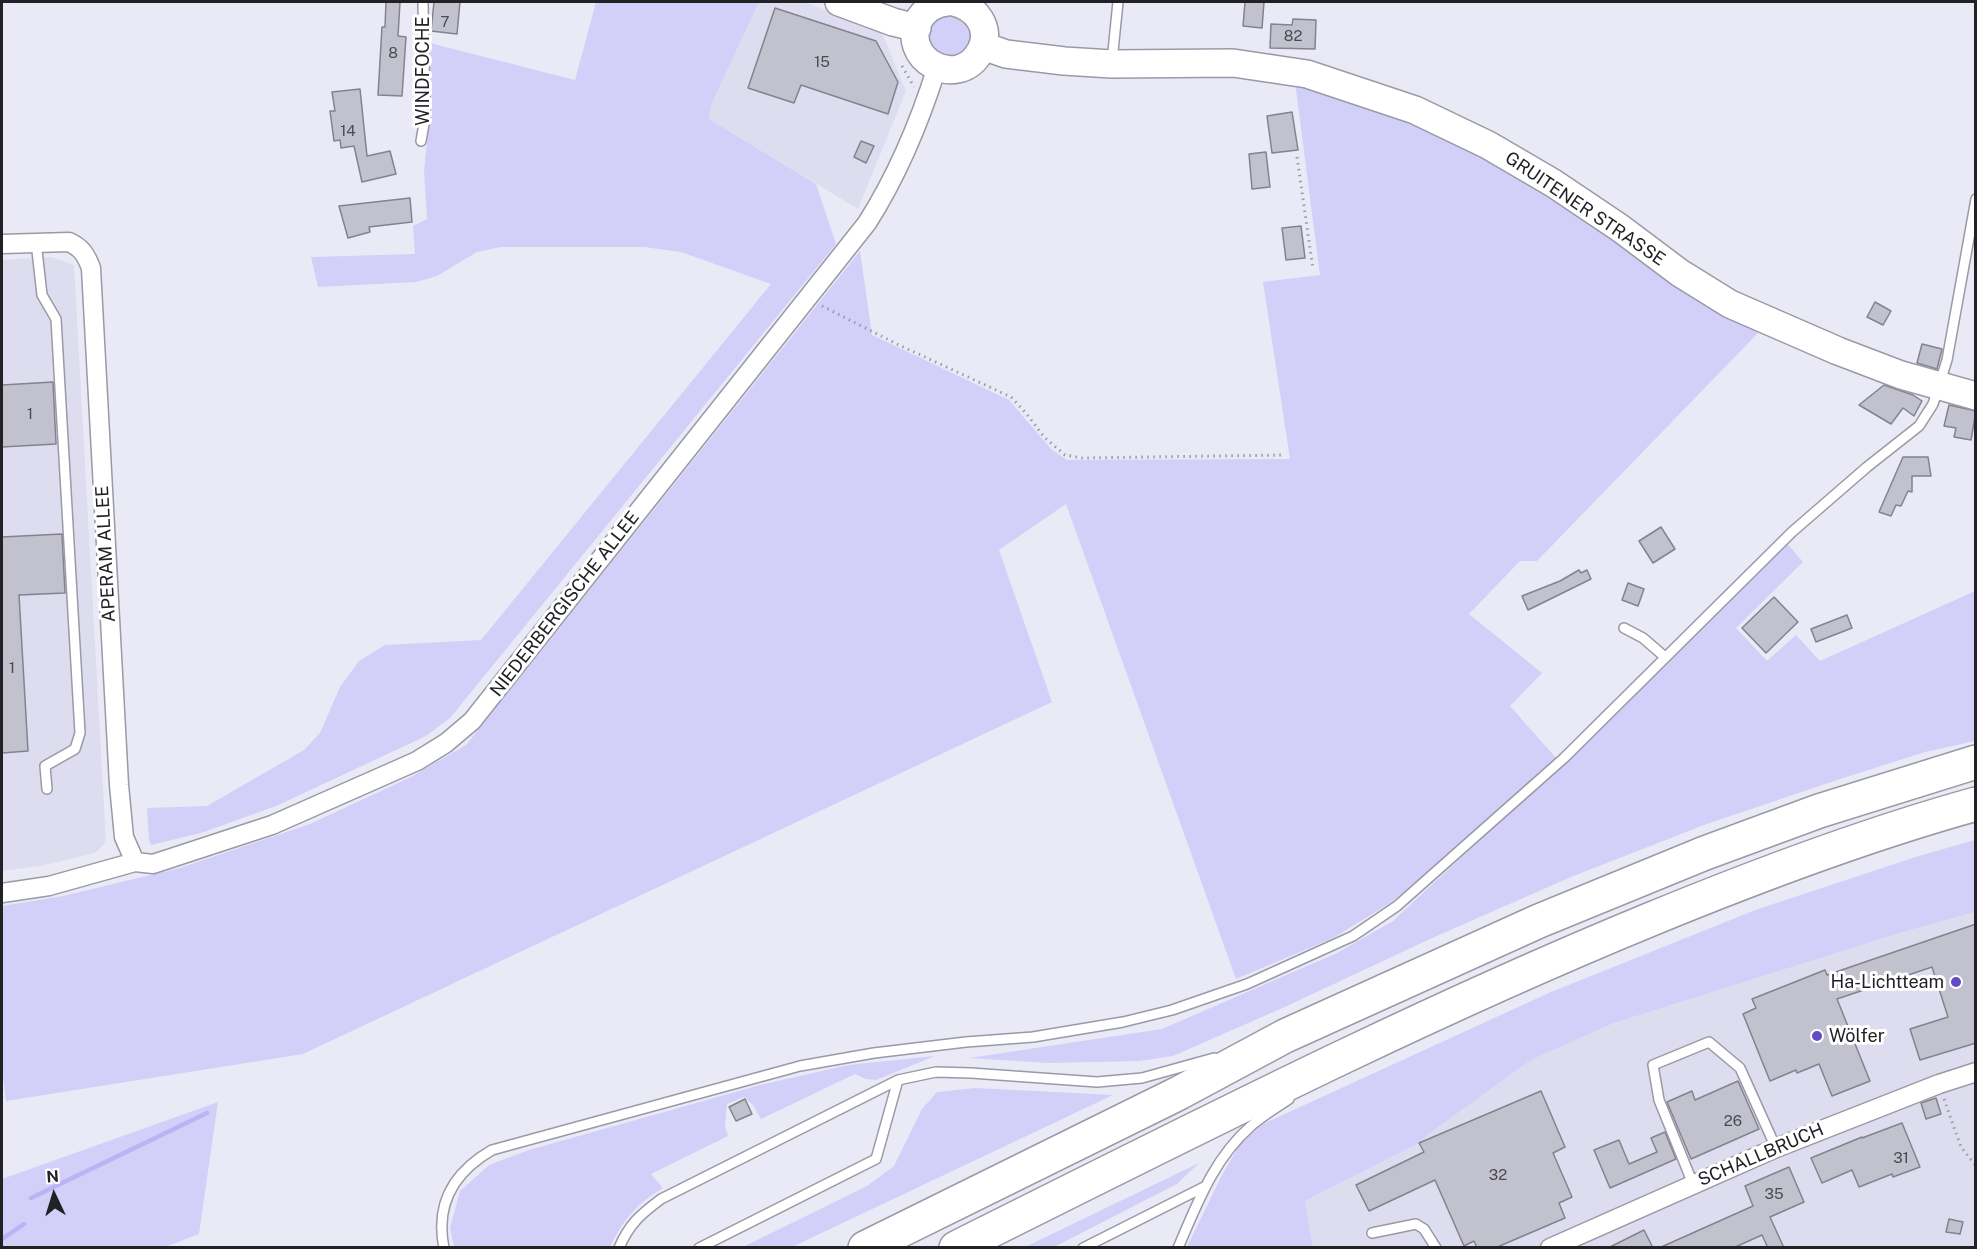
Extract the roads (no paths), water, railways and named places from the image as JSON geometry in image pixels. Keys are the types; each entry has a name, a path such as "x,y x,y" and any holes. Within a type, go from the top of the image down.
{"highway":[{"path":"865,1248 1179,1093 1285,1036 1539,921 1819,811 1976,762"},
{"path":"956,1248 1352,1053 1556,958 1745,880 1830,850 1976,804"}],"main road":[{"path":"839,2 916,28"},
{"path":"947,2 938,3 927,10 916,28 916,41 921,54 937,68 946,70 962,68 973,61 983,46 984,30 980,18 970,8 954,2"},
{"name":"GRUITENER STRASSE","path":"983,46 1005,54 1031,58 1112,64 1244,64 1307,74 1415,110 1488,145 1553,183 1620,228 1680,273 1730,304 1838,351 1901,375 1976,396"}],"street":[{"name":"NIEDERBERGISCHE ALLEE","path":"2,893 49,886 135,862 153,864 272,825 417,761 446,744 472,721 867,223 891,182 929,93 937,68"},
{"path":"2,244 36,242"},
{"name":"APERAM ALLEE","path":"36,242 69,242 80,247 87,256 91,268 119,785 124,837 135,862"},
{"name":"SCHALLBRUCH","path":"1550,1248 1776,1148 1939,1083 1976,1072"}],"lane":[{"name":"WINDFOCHE","path":"421,141 425,118 423,2"},
{"path":"1112,64 1118,2"},
{"path":"444,1248 441,1231 443,1210 450,1191 459,1176 474,1160 492,1150 800,1066 874,1053 1033,1037 1123,1022 1172,1010 1238,987 1353,936 1397,906 1564,758 1792,532 1867,467 1919,426 1933,404 1947,360 1976,199"},
{"path":"36,242 42,295 56,319 80,733 75,749 45,766 47,789"},
{"path":"1624,628 1643,638 1665,657"},
{"path":"1232,1052 1285,1036"},
{"path":"1693,1184 1659,1100 1653,1065 1709,1042 1740,1068 1776,1148"},
{"path":"1310,1084 1352,1053"},
{"path":"619,1248 626,1233 640,1214 661,1199 898,1080 936,1072 1097,1082 1142,1078 1222,1056"},
{"path":"699,1248 876,1159 898,1080"},
{"path":"1178,1248 1204,1187 1230,1149 1251,1125 1301,1090"},
{"path":"1083,1248 1204,1187"},
{"path":"1372,1233 1416,1224 1424,1229 1436,1248"}],"waterway":[{"path":"31,1198 207,1113"},
{"path":"2,1239 24,1224"}],"place":[{"name":"Ha-Lichtteam","path":"1956,982"},
{"name":"Wölfer","path":"1817,1036"}]}
